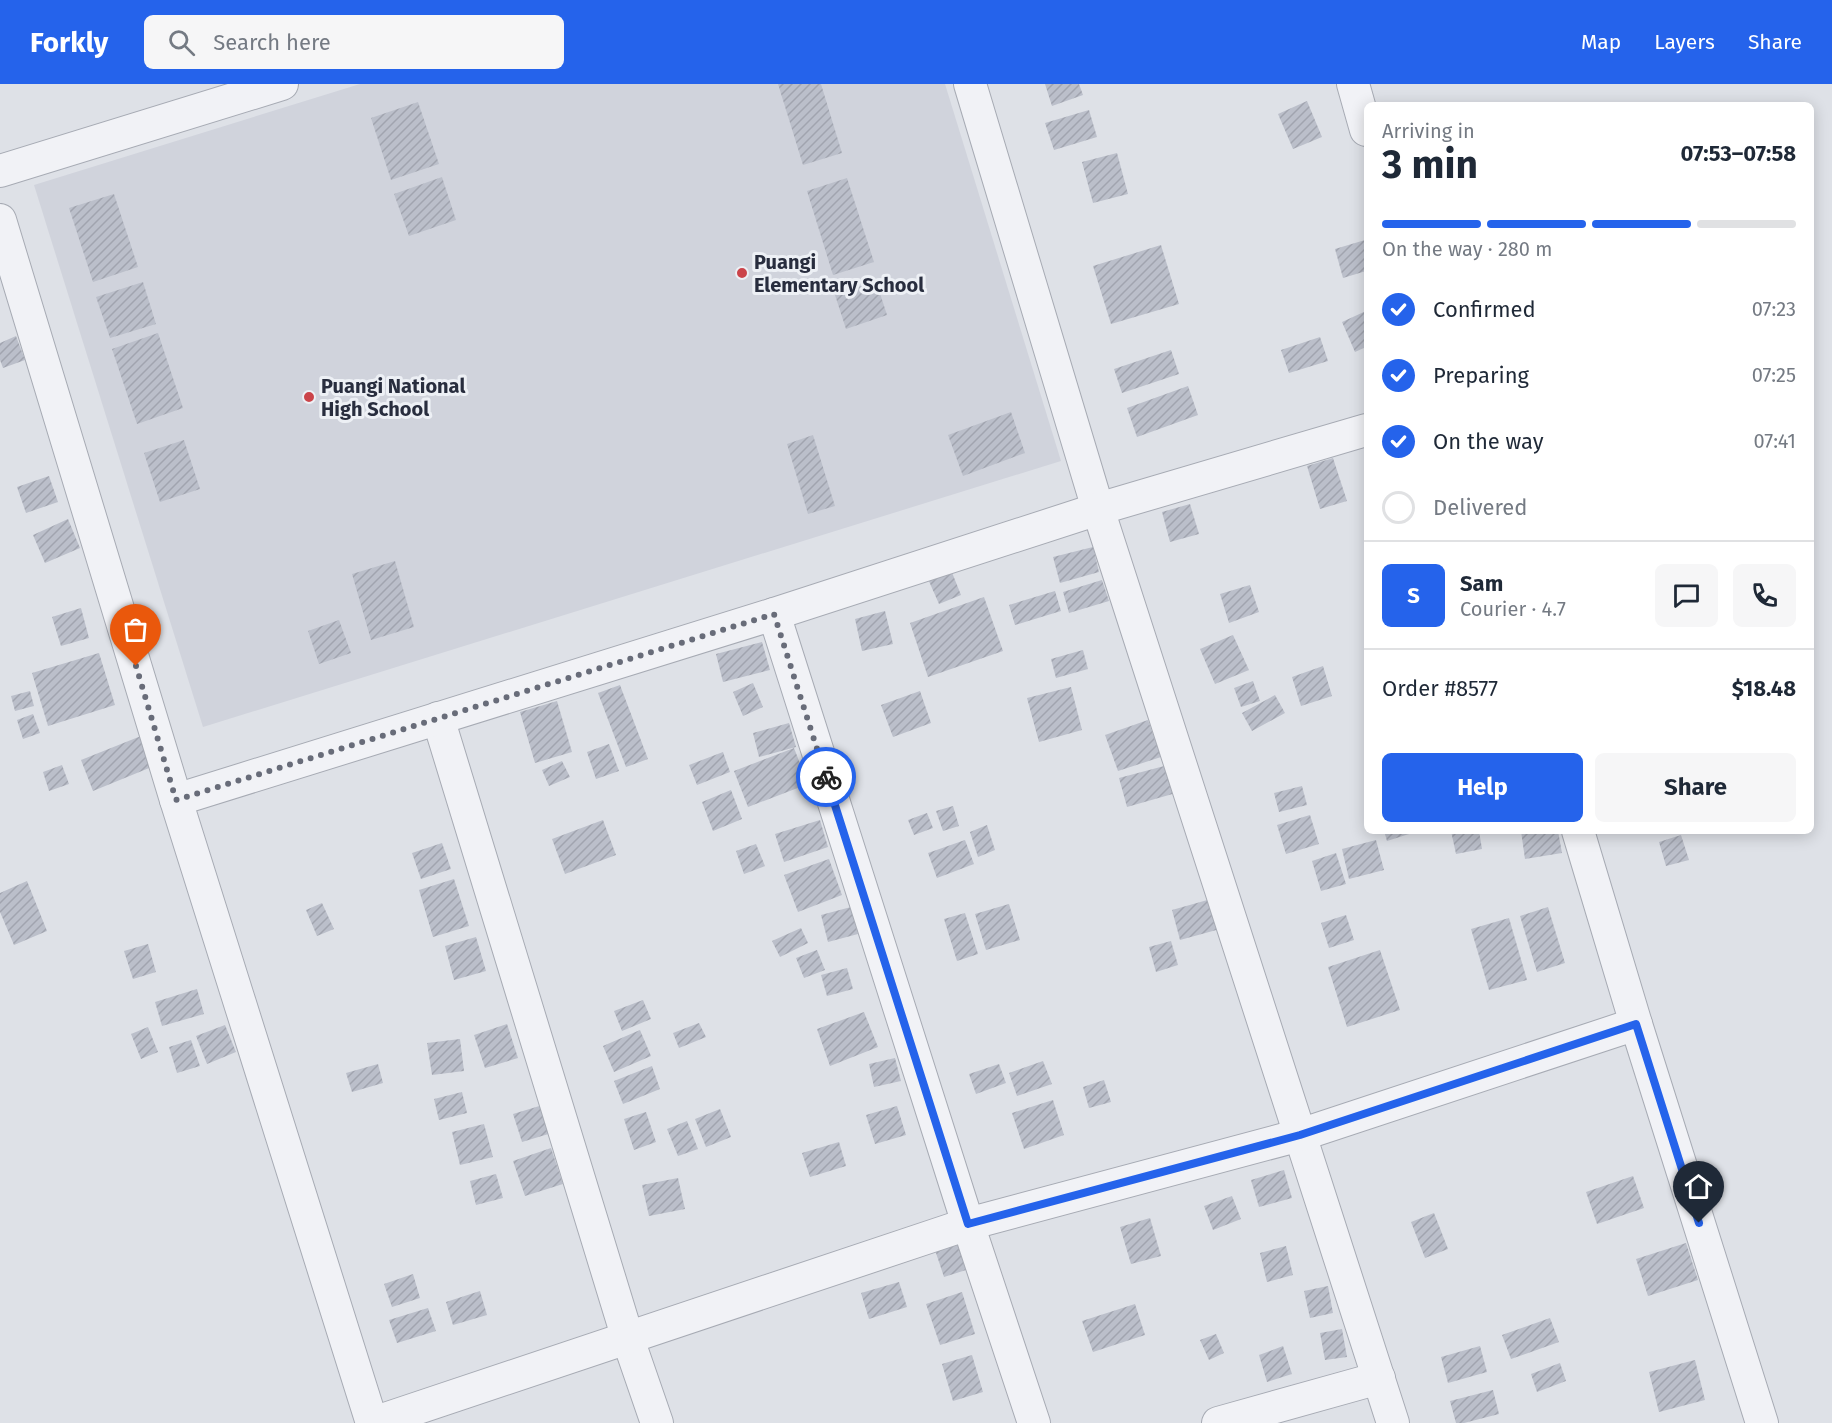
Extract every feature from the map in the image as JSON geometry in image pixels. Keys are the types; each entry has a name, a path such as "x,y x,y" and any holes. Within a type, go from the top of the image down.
{"street":[{"path":"0,171 282,84"},
{"path":"970,84 1098,509 1393,1423"},
{"path":"1353,84 1364,123"},
{"path":"0,220 176,800 372,1423 968,1224 1300,1135 1636,1024"},
{"path":"176,800 774,614 1098,509 1364,431"},
{"path":"774,614 968,1224 1034,1423"},
{"path":"438,718 628,1339 657,1423"},
{"path":"1579,834 1636,1024 1762,1423"},
{"path":"1218,1423 1379,1378"}],"shaded area":[{"path":"360,84 945,84 1061,461 203,727 34,185"}],"building":[{"path":"778,84 821,84 842,153 803,165"},
{"path":"1045,84 1079,84 1083,95 1052,106"},
{"path":"1307,101 1322,137 1293,149 1278,114"},
{"path":"418,102 439,164 391,180 371,118"},
{"path":"1089,110 1097,137 1054,150 1045,123"},
{"path":"1117,153 1128,194 1093,203 1082,162"},
{"path":"442,177 456,220 409,236 394,194"},
{"path":"847,178 874,262 833,275 807,191"},
{"path":"114,194 138,267 93,282 69,208"},
{"path":"1364,240 1364,272 1343,278 1335,249"},
{"path":"1161,245 1179,304 1111,324 1093,266"},
{"path":"876,281 887,315 846,329 835,295"},
{"path":"143,282 156,324 110,338 96,297"},
{"path":"1364,312 1364,348 1355,352 1342,322"},
{"path":"158,333 183,408 137,424 112,349"},
{"path":"16,336 25,360 3,368 0,360 0,343"},
{"path":"1320,337 1328,361 1289,373 1281,350"},
{"path":"1171,350 1179,374 1122,393 1114,369"},
{"path":"1188,386 1198,415 1137,437 1127,408"},
{"path":"1011,412 1025,453 963,476 948,435"},
{"path":"813,435 835,506 808,514 787,444"},
{"path":"184,440 200,489 160,502 144,453"},
{"path":"1333,458 1347,501 1320,509 1307,466"},
{"path":"49,476 58,502 26,513 17,487"},
{"path":"1190,504 1199,534 1170,542 1162,512"},
{"path":"68,519 80,548 45,563 33,535"},
{"path":"1093,547 1099,572 1060,583 1053,557"},
{"path":"395,561 414,627 371,640 352,574"},
{"path":"951,570 961,595 939,604 928,579"},
{"path":"1102,580 1109,601 1069,613 1063,592"},
{"path":"1250,585 1259,612 1229,623 1220,594"},
{"path":"1055,591 1061,611 1015,625 1009,605"},
{"path":"984,597 1003,651 928,677 910,623"},
{"path":"81,608 89,638 61,646 52,617"},
{"path":"885,611 893,644 862,651 855,619"},
{"path":"339,620 351,653 319,664 308,631"},
{"path":"1233,635 1249,670 1215,684 1200,649"},
{"path":"762,642 770,670 723,682 716,654"},
{"path":"1083,650 1088,669 1056,678 1051,659"},
{"path":"99,653 115,705 48,726 32,673"},
{"path":"1323,666 1332,696 1301,706 1292,677"},
{"path":"1253,681 1260,701 1241,707 1234,688"},
{"path":"753,683 763,707 743,716 733,692"},
{"path":"620,685 648,759 626,767 598,693"},
{"path":"1071,687 1082,730 1039,742 1027,698"},
{"path":"30,691 34,706 15,711 11,696"},
{"path":"920,691 931,723 893,737 881,705"},
{"path":"1275,695 1285,713 1252,731 1242,713"},
{"path":"557,701 572,752 535,763 520,712"},
{"path":"33,714 40,733 23,739 17,720"},
{"path":"1148,720 1161,757 1118,771 1105,735"},
{"path":"789,723 796,747 759,757 753,733"},
{"path":"141,736 154,766 93,791 81,760"},
{"path":"609,744 619,771 596,779 587,752"},
{"path":"794,748 808,784 748,807 734,771"},
{"path":"723,752 730,772 697,785 689,765"},
{"path":"562,761 570,777 549,786 542,770"},
{"path":"62,765 69,784 49,791 43,772"},
{"path":"1168,765 1176,793 1127,807 1119,778"},
{"path":"1302,786 1307,805 1279,812 1274,793"},
{"path":"731,790 742,819 713,831 702,802"},
{"path":"953,806 959,826 943,831 936,811"},
{"path":"927,813 933,828 914,835 908,820"},
{"path":"1310,815 1319,844 1286,854 1277,825"},
{"path":"603,820 616,855 565,874 552,839"},
{"path":"820,820 828,847 784,862 775,834"},
{"path":"987,825 995,850 978,857 970,832"},
{"path":"1385,834 1409,834 1387,841"},
{"path":"1452,834 1480,834 1482,849 1456,854"},
{"path":"1521,834 1559,834 1562,853 1525,859"},
{"path":"1681,835 1689,860 1666,866 1659,842"},
{"path":"965,840 974,864 937,878 928,853"},
{"path":"1376,840 1384,870 1349,879 1342,849"},
{"path":"442,843 451,869 421,879 412,853"},
{"path":"756,844 765,866 744,874 736,851"},
{"path":"1336,853 1346,884 1321,891 1312,861"},
{"path":"829,859 842,895 798,912 784,875"},
{"path":"454,879 469,926 433,937 419,890"},
{"path":"27,881 47,931 14,945 0,912 0,893"},
{"path":"1211,899 1220,929 1180,940 1172,910"},
{"path":"322,903 334,929 317,936 306,910"},
{"path":"1009,904 1020,940 986,950 975,914"},
{"path":"851,907 858,934 828,942 821,915"},
{"path":"1548,907 1565,963 1537,972 1520,916"},
{"path":"965,913 978,954 957,961 944,919"},
{"path":"1346,915 1354,940 1329,948 1321,923"},
{"path":"1509,918 1527,980 1489,990 1471,929"},
{"path":"801,928 808,943 780,957 772,941"},
{"path":"476,937 486,971 454,980 445,946"},
{"path":"1171,941 1178,965 1156,972 1149,947"},
{"path":"148,944 156,972 133,979 124,951"},
{"path":"817,950 825,970 804,978 796,958"},
{"path":"1380,950 1400,1010 1347,1027 1328,967"},
{"path":"847,968 853,989 827,996 821,975"},
{"path":"197,989 204,1014 162,1026 155,1002"},
{"path":"643,1000 651,1019 622,1031 614,1011"},
{"path":"864,1012 878,1047 830,1066 817,1029"},
{"path":"699,1023 706,1037 679,1048 673,1033"},
{"path":"507,1024 518,1058 485,1068 474,1035"},
{"path":"225,1025 236,1052 207,1064 196,1036"},
{"path":"148,1027 158,1052 141,1059 131,1034"},
{"path":"640,1030 651,1056 614,1072 603,1046"},
{"path":"460,1039 464,1071 432,1075 427,1043"},
{"path":"191,1040 200,1066 177,1073 169,1047"},
{"path":"895,1058 901,1081 874,1087 869,1064"},
{"path":"1043,1061 1052,1084 1017,1096 1009,1073"},
{"path":"378,1064 383,1083 352,1092 346,1073"},
{"path":"999,1064 1006,1083 976,1094 969,1074"},
{"path":"652,1066 660,1089 623,1104 614,1081"},
{"path":"1104,1080 1111,1102 1089,1108 1083,1087"},
{"path":"462,1092 467,1113 439,1120 434,1099"},
{"path":"1053,1100 1064,1135 1024,1149 1012,1113"},
{"path":"546,1104 555,1132 522,1142 513,1114"},
{"path":"897,1106 906,1135 875,1144 866,1115"},
{"path":"720,1109 731,1137 706,1147 695,1119"},
{"path":"646,1112 656,1142 634,1150 624,1119"},
{"path":"687,1121 698,1149 678,1156 667,1129"},
{"path":"484,1124 493,1157 460,1165 452,1132"},
{"path":"839,1142 846,1166 810,1177 802,1153"},
{"path":"551,1148 563,1184 525,1196 513,1161"},
{"path":"1284,1170 1292,1198 1259,1207 1251,1180"},
{"path":"496,1174 503,1198 476,1205 470,1181"},
{"path":"1633,1176 1644,1208 1597,1224 1586,1192"},
{"path":"678,1178 685,1209 649,1216 642,1185"},
{"path":"1232,1196 1241,1219 1213,1230 1204,1206"},
{"path":"1434,1213 1448,1249 1425,1258 1411,1222"},
{"path":"1150,1218 1161,1256 1131,1264 1120,1227"},
{"path":"956,1240 966,1270 944,1277 934,1247"},
{"path":"1686,1243 1698,1280 1648,1296 1636,1259"},
{"path":"1286,1246 1293,1275 1267,1282 1260,1253"},
{"path":"413,1274 420,1298 392,1307 384,1284"},
{"path":"899,1282 907,1307 869,1319 861,1293"},
{"path":"1328,1286 1333,1313 1310,1318 1304,1291"},
{"path":"480,1291 487,1315 453,1325 446,1302"},
{"path":"962,1292 975,1334 940,1345 926,1304"},
{"path":"1135,1304 1145,1335 1093,1352 1082,1321"},
{"path":"428,1308 436,1331 397,1343 389,1320"},
{"path":"1550,1318 1559,1342 1511,1359 1502,1335"},
{"path":"1342,1329 1347,1357 1325,1360 1320,1333"},
{"path":"1216,1334 1224,1353 1209,1360 1200,1340"},
{"path":"1283,1346 1292,1374 1267,1382 1259,1355"},
{"path":"1480,1346 1487,1372 1448,1383 1441,1357"},
{"path":"972,1355 983,1392 953,1401 942,1364"},
{"path":"1695,1360 1705,1400 1659,1412 1649,1372"},
{"path":"1560,1363 1566,1381 1537,1392 1531,1374"},
{"path":"1493,1390 1499,1414 1456,1423 1450,1401"}],"way so far":[{"path":"136,666 176,800 774,614 826,777"}],"place":[{"name":"Puangi Elementary School","path":"742,273"},
{"name":"Puangi National High School","path":"309,397"}],"route":[{"path":"826,777 968,1224 1300,1135 1636,1024 1699,1223"}]}
